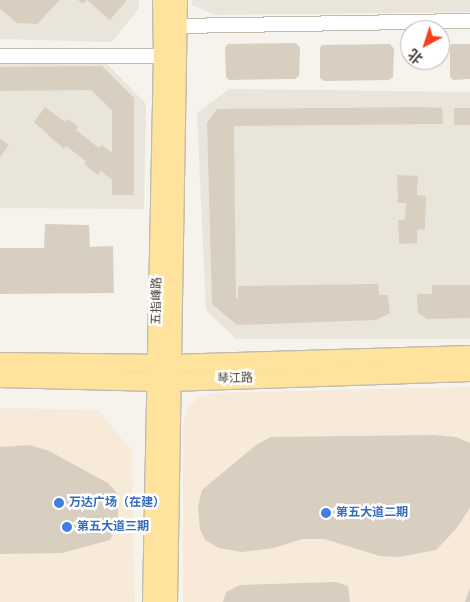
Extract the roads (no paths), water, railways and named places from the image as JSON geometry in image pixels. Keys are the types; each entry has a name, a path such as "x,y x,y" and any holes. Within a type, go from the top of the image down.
{"main road":[{"name":"五指峰路","path":"162,0 162,373 168,602"},
{"name":"五指峰路","path":"152,602 179,26 178,0"},
{"name":"琴江路","path":"0,378 162,373 470,355"},
{"name":"琴江路","path":"0,362 162,373 470,372"}],"street":[{"path":"179,26 470,21"},
{"path":"0,56 163,56"}],"place":[{"name":"万达广场（在建）","path":"59,503"},
{"name":"第五大道二期","path":"326,513"},
{"name":"第五大道三期","path":"67,527"}]}
